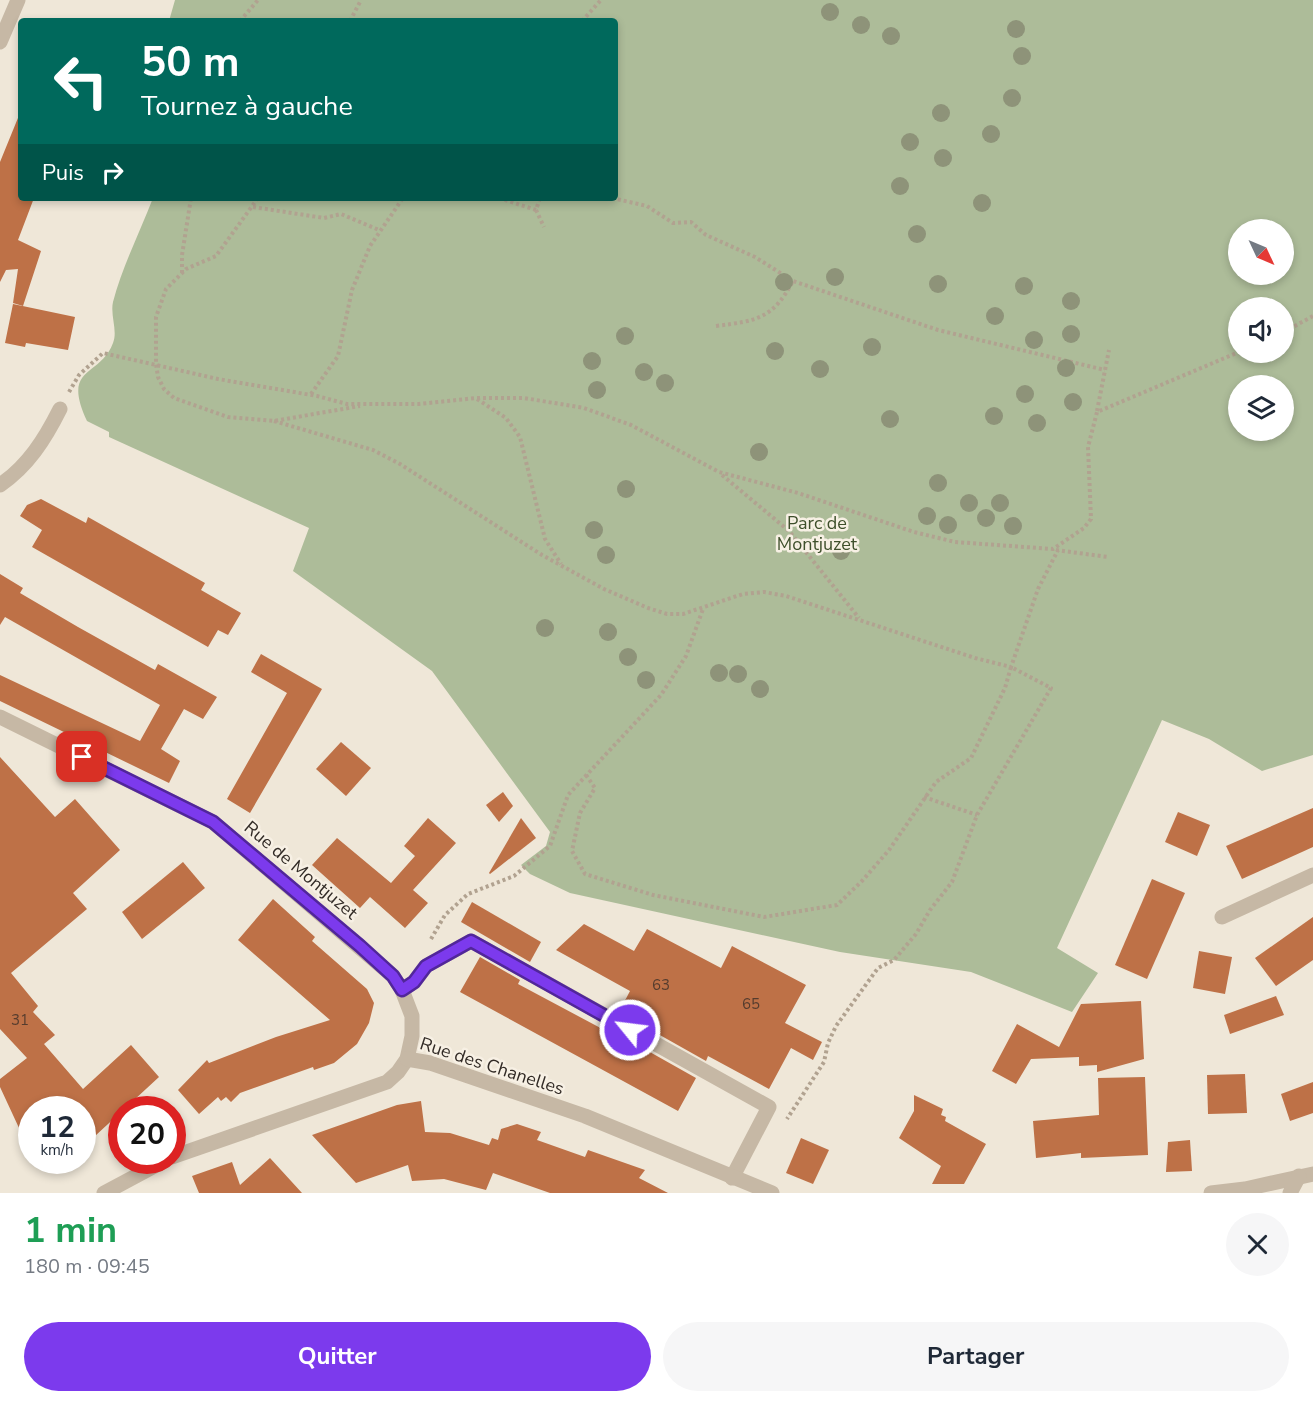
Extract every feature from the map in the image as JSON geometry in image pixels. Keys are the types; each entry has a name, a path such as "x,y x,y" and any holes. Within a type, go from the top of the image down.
{"street":[{"path":"0,42 15,1"},
{"path":"0,485 24,466 46,437 60,409"},
{"name":"Rue de Montjuzet","path":"0,717 213,822 393,976 402,990 412,1016 412,1036 406,1059"},
{"path":"1222,917 1313,875"},
{"path":"402,990 414,982 426,966 471,941 770,1107 732,1178"},
{"name":"Rue des Chanelles","path":"186,1152 387,1082 399,1072 406,1059 430,1064 585,1116 772,1193"},
{"path":"104,1193 140,1174"},
{"path":"1211,1193 1245,1190 1306,1175"},
{"path":"1290,1193 1306,1175"}],"path":[{"path":"243,18 258,0"},
{"path":"352,18 361,0"},
{"path":"585,18 601,0"},
{"path":"618,199 647,206 673,223 691,222 715,240 755,257 793,281 938,330 1105,370"},
{"path":"182,273 190,201"},
{"path":"256,201 216,256 182,273 166,289 156,317 153,364 164,389 174,398 228,417 274,421 373,450 400,464 511,537 604,589 648,608 667,614 683,614 743,594 764,592 786,596 860,618 975,658 1011,666 1051,688 977,816 952,882 930,910 916,934 894,960 878,968 836,1026 828,1042 824,1062 783,1125"},
{"path":"311,395 338,356 352,290 379,230 401,201"},
{"path":"508,201 536,210"},
{"path":"539,201 536,210 544,227"},
{"path":"253,207 324,218 341,214 379,230"},
{"path":"716,326 763,317 786,294 793,281"},
{"path":"1294,326 1313,316"},
{"path":"1053,549 1084,528 1091,519 1088,447 1108,350"},
{"path":"60,409 79,375 103,353 263,388 311,395 347,404 369,405"},
{"path":"1097,412 1228,357"},
{"path":"274,421 369,405 476,398 524,398 584,408 631,425 719,472 789,531 860,618"},
{"path":"476,398 506,418 520,437 545,539 562,565"},
{"path":"719,472 798,493 914,532 955,542 1053,549 1108,557"},
{"path":"586,775 595,788 580,813 572,851 585,874 653,895 764,916 837,905 889,850 923,797 936,782 971,758 1005,688 1038,589 1058,550"},
{"path":"426,966 428,944 445,915 468,894 514,876 550,846 568,795 661,695 686,656 703,609"},
{"path":"923,797 977,816"}],"green space":[{"name":"Parc de Montjuzet","path":"175,0 1313,0 1313,755 1262,771 1209,739 1162,720 1057,948 1098,973 1072,1012 971,972 840,952 570,893 530,874 521,865 546,846 550,832 432,671 293,571 309,528 109,437 109,432 87,421 80,403 78,390 80,381 107,354 113,343 115,333 112,312 117,289 152,201 618,201 618,18 170,18"}],"building":[{"path":"18,118 18,201 33,201 18,240 41,251 23,306 13,303 18,269 6,270 0,282 0,162"},
{"path":"13,304 75,317 68,350 26,343 25,347 5,343"},
{"path":"41,499 86,523 88,517 205,583 201,590 241,613 228,635 218,630 208,647 32,547 42,530 20,516 27,505"},
{"path":"0,574 23,588 20,593 78,627 155,670 158,664 217,697 203,719 184,709 161,749 180,761 169,783 0,701 0,675 140,741 160,705 5,617 0,625"},
{"path":"261,654 322,689 250,813 227,799 287,693 251,672"},
{"path":"341,742 371,768 346,796 316,769"},
{"path":"0,757 55,817 75,799 120,850 73,893 87,909 11,973 38,1006 33,1012 55,1035 44,1044 83,1089 131,1045 159,1077 138,1096 108,1096 108,1124 96,1135 96,1096 18,1096 18,1126 0,1087 0,1079 27,1058 0,1029"},
{"path":"503,792 513,806 499,822 486,805"},
{"path":"1313,808 1313,847 1242,879 1226,846"},
{"path":"1178,812 1210,825 1197,856 1165,842"},
{"path":"428,818 456,843 413,890 428,903 405,928 370,897 360,908 312,865 337,838 391,883 415,856 404,846"},
{"path":"521,818 536,838 490,874 489,873"},
{"path":"183,862 205,888 142,939 122,912"},
{"path":"1152,879 1185,893 1147,979 1115,965"},
{"path":"273,899 315,937 312,941 367,989 374,1003 369,1023 357,1044 334,1063 314,1070 313,1067 240,1093 231,1102 226,1097 221,1101 218,1097 199,1114 186,1099 186,1096 178,1090 207,1060 209,1063 276,1037 330,1020 238,940"},
{"path":"472,902 541,942 530,962 461,922"},
{"path":"1313,917 1313,960 1276,986 1255,958"},
{"path":"584,924 634,951 647,929 721,968 732,946 806,985 785,1023 822,1042 813,1060 791,1048 769,1089 708,1056 706,1061 619,1012 630,991 556,950"},
{"path":"1199,951 1232,957 1225,994 1193,988"},
{"path":"480,957 520,980 518,984 608,1032 609,1029 696,1078 678,1111 460,992"},
{"path":"1276,996 1284,1015 1230,1034 1224,1015"},
{"path":"1141,1001 1144,1059 1097,1072 1097,1065 1079,1066 1079,1057 1031,1059 1016,1084 992,1071 1017,1024 1059,1047 1081,1004"},
{"path":"1245,1074 1247,1113 1208,1114 1207,1075"},
{"path":"1145,1077 1148,1155 1081,1158 1081,1153 1036,1158 1033,1121 1099,1115 1098,1078"},
{"path":"1313,1082 1313,1113 1290,1121 1281,1094"},
{"path":"914,1095 943,1109 941,1115 946,1117 945,1121 986,1144 964,1184 932,1184 941,1166 899,1138 914,1111"},
{"path":"421,1101 425,1132 450,1133 489,1145 492,1138 498,1140 501,1129 517,1124 541,1132 537,1140 585,1157 588,1150 645,1170 639,1178 668,1193 550,1193 493,1173 486,1190 444,1179 412,1181 408,1165 356,1183 312,1135 397,1105"},
{"path":"801,1138 829,1150 813,1184 786,1173"},
{"path":"1190,1140 1192,1171 1166,1172 1168,1142"},
{"path":"270,1158 302,1193 199,1193 192,1176 232,1162 240,1185"}],"route":[{"path":"82,757 185,806 213,822 360,946 393,976 402,990 414,982 426,966 471,941 630,1030"}]}
